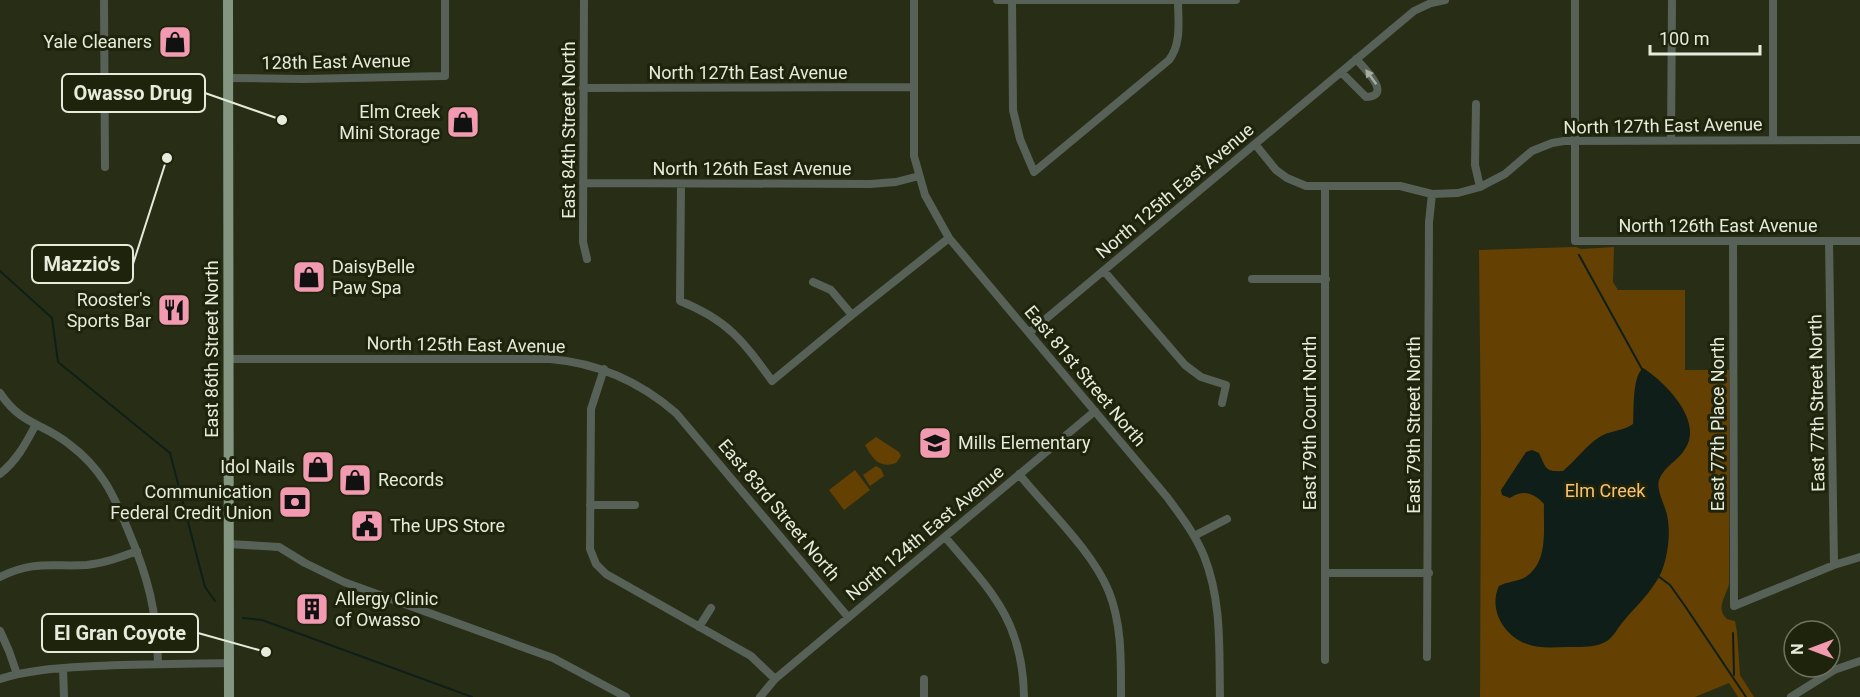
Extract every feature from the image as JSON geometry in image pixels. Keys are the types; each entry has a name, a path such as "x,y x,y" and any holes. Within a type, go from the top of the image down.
{"main road":[{"name":"East 86th Street North","path":"228,0 229,697"}],"street":[{"path":"104,0 105,167"},
{"name":"128th East Avenue","path":"228,78 445,76 444,0"},
{"name":"East 84th Street North","path":"584,0 584,242 587,259"},
{"name":"East 81st Street North","path":"914,0 914,156 925,195 950,238 1167,497 1194,536 1203,554 1216,595 1220,632 1220,697"},
{"path":"997,0 1236,0"},
{"path":"1012,1 1012,110 1020,139 1034,172 1173,55 1178,39 1178,0"},
{"name":"North 125th East Avenue","path":"1029,333 1404,19 1421,6 1444,0"},
{"path":"1575,0 1575,140"},
{"path":"1671,140 1672,0"},
{"path":"1773,0 1773,140"},
{"path":"1341,72 1366,97 1376,94 1378,88 1376,81 1356,59"},
{"name":"North 127th East Avenue","path":"583,88 914,87"},
{"path":"1476,104 1475,165 1480,187"},
{"name":"North 127th East Avenue","path":"1255,144 1276,170 1287,178 1306,186 1400,186 1432,194 1458,193 1480,187 1505,174 1532,151 1552,143 1575,140 1860,140"},
{"name":"North 126th East Avenue","path":"1575,140 1575,241 1860,241"},
{"name":"North 126th East Avenue","path":"584,183 870,184 896,182 919,176"},
{"path":"681,184 680,301 707,313 728,326 772,381 950,238"},
{"name":"East 79th Court North","path":"1325,186 1325,660"},
{"name":"East 79th Street North","path":"1427,657 1429,222 1432,194"},
{"name":"East 77th Place North","path":"1733,241 1734,606 1834,565"},
{"name":"East 77th Street North","path":"1829,241 1834,565"},
{"path":"1104,271 1185,365 1201,376 1226,385 1222,403"},
{"path":"1252,279 1326,279"},
{"path":"813,282 831,290 852,315"},
{"name":"North 125th East Avenue","path":"228,359 534,358 571,361 604,369 645,388 685,423"},
{"path":"604,369 591,409 590,549 596,564 606,574 751,656 775,679"},
{"path":"0,393 14,411 34,426 67,442 94,465 115,498 153,598 158,634 158,663"},
{"name":"North 124th East Avenue","path":"760,697 775,679 1095,411"},
{"name":"East 83rd Street North","path":"685,423 848,618"},
{"path":"0,474 14,462 24,448 34,426"},
{"path":"1019,474 1092,563 1109,592 1120,641 1121,697"},
{"path":"590,505 635,505"},
{"path":"1194,536 1227,519"},
{"path":"945,537 989,589 1009,621 1021,659 1024,697"},
{"path":"229,544 279,547 344,582 553,658 626,697"},
{"path":"0,577 28,566 88,565 137,551"},
{"path":"1834,565 1860,557"},
{"path":"1325,573 1429,573"},
{"path":"699,627 711,608"},
{"path":"0,631 17,674"},
{"path":"1791,697 1834,670 1860,661"},
{"path":"0,680 17,674 63,668 158,663 229,663"},
{"path":"63,668 64,697"},
{"path":"924,679 924,697"}],"green space":[{"name":"Elm Creek","path":"1576,247 1581,249 1614,247 1613,282 1618,290 1685,290 1685,370 1729,370 1729,584 1722,602 1722,611 1727,619 1735,621 1740,675 1754,697 1738,697 1729,683 1695,697 1480,697 1479,250"},
{"path":"876,437 899,452 901,456 896,463 885,465 870,454 865,445"},
{"path":"876,466 881,469 884,476 870,486 863,475"},
{"path":"855,470 870,490 844,510 829,490"}],"shaded area":[{"path":"1643,368 1671,392 1686,415 1690,426 1690,438 1685,449 1664,471 1658,484 1669,529 1667,552 1661,573 1648,593 1607,641 1583,647 1542,647 1527,644 1511,635 1500,621 1496,595 1499,586 1527,576 1539,561 1543,543 1544,504 1536,497 1524,493 1510,498 1502,495 1501,490 1526,452 1532,450 1539,453 1549,470 1563,471 1598,438 1633,424 1635,386 1639,372"}],"waterway":[{"path":"1579,255 1643,371"},
{"path":"0,271 52,318 58,362 170,453 205,587 215,601"},
{"path":"1658,576 1670,585 1746,697"},
{"path":"243,618 262,620 472,697"},
{"path":"1733,633 1734,675"}],"place":[{"name":"Yale Cleaners","path":"175,42"},
{"name":"Owasso Drug","path":"282,120"},
{"name":"Elm Creek Mini Storage","path":"463,122"},
{"name":"Mazzio's","path":"167,158"},
{"name":"DaisyBelle Paw Spa","path":"309,277"},
{"name":"Rooster's Sports Bar","path":"174,310"},
{"name":"Mills Elementary","path":"935,443"},
{"name":"Idol Nails","path":"318,467"},
{"name":"Records","path":"355,480"},
{"name":"Communication Federal Credit Union","path":"295,502"},
{"name":"The UPS Store","path":"367,526"},
{"name":"Allergy Clinic of Owasso","path":"312,609"},
{"name":"El Gran Coyote","path":"266,652"}]}
